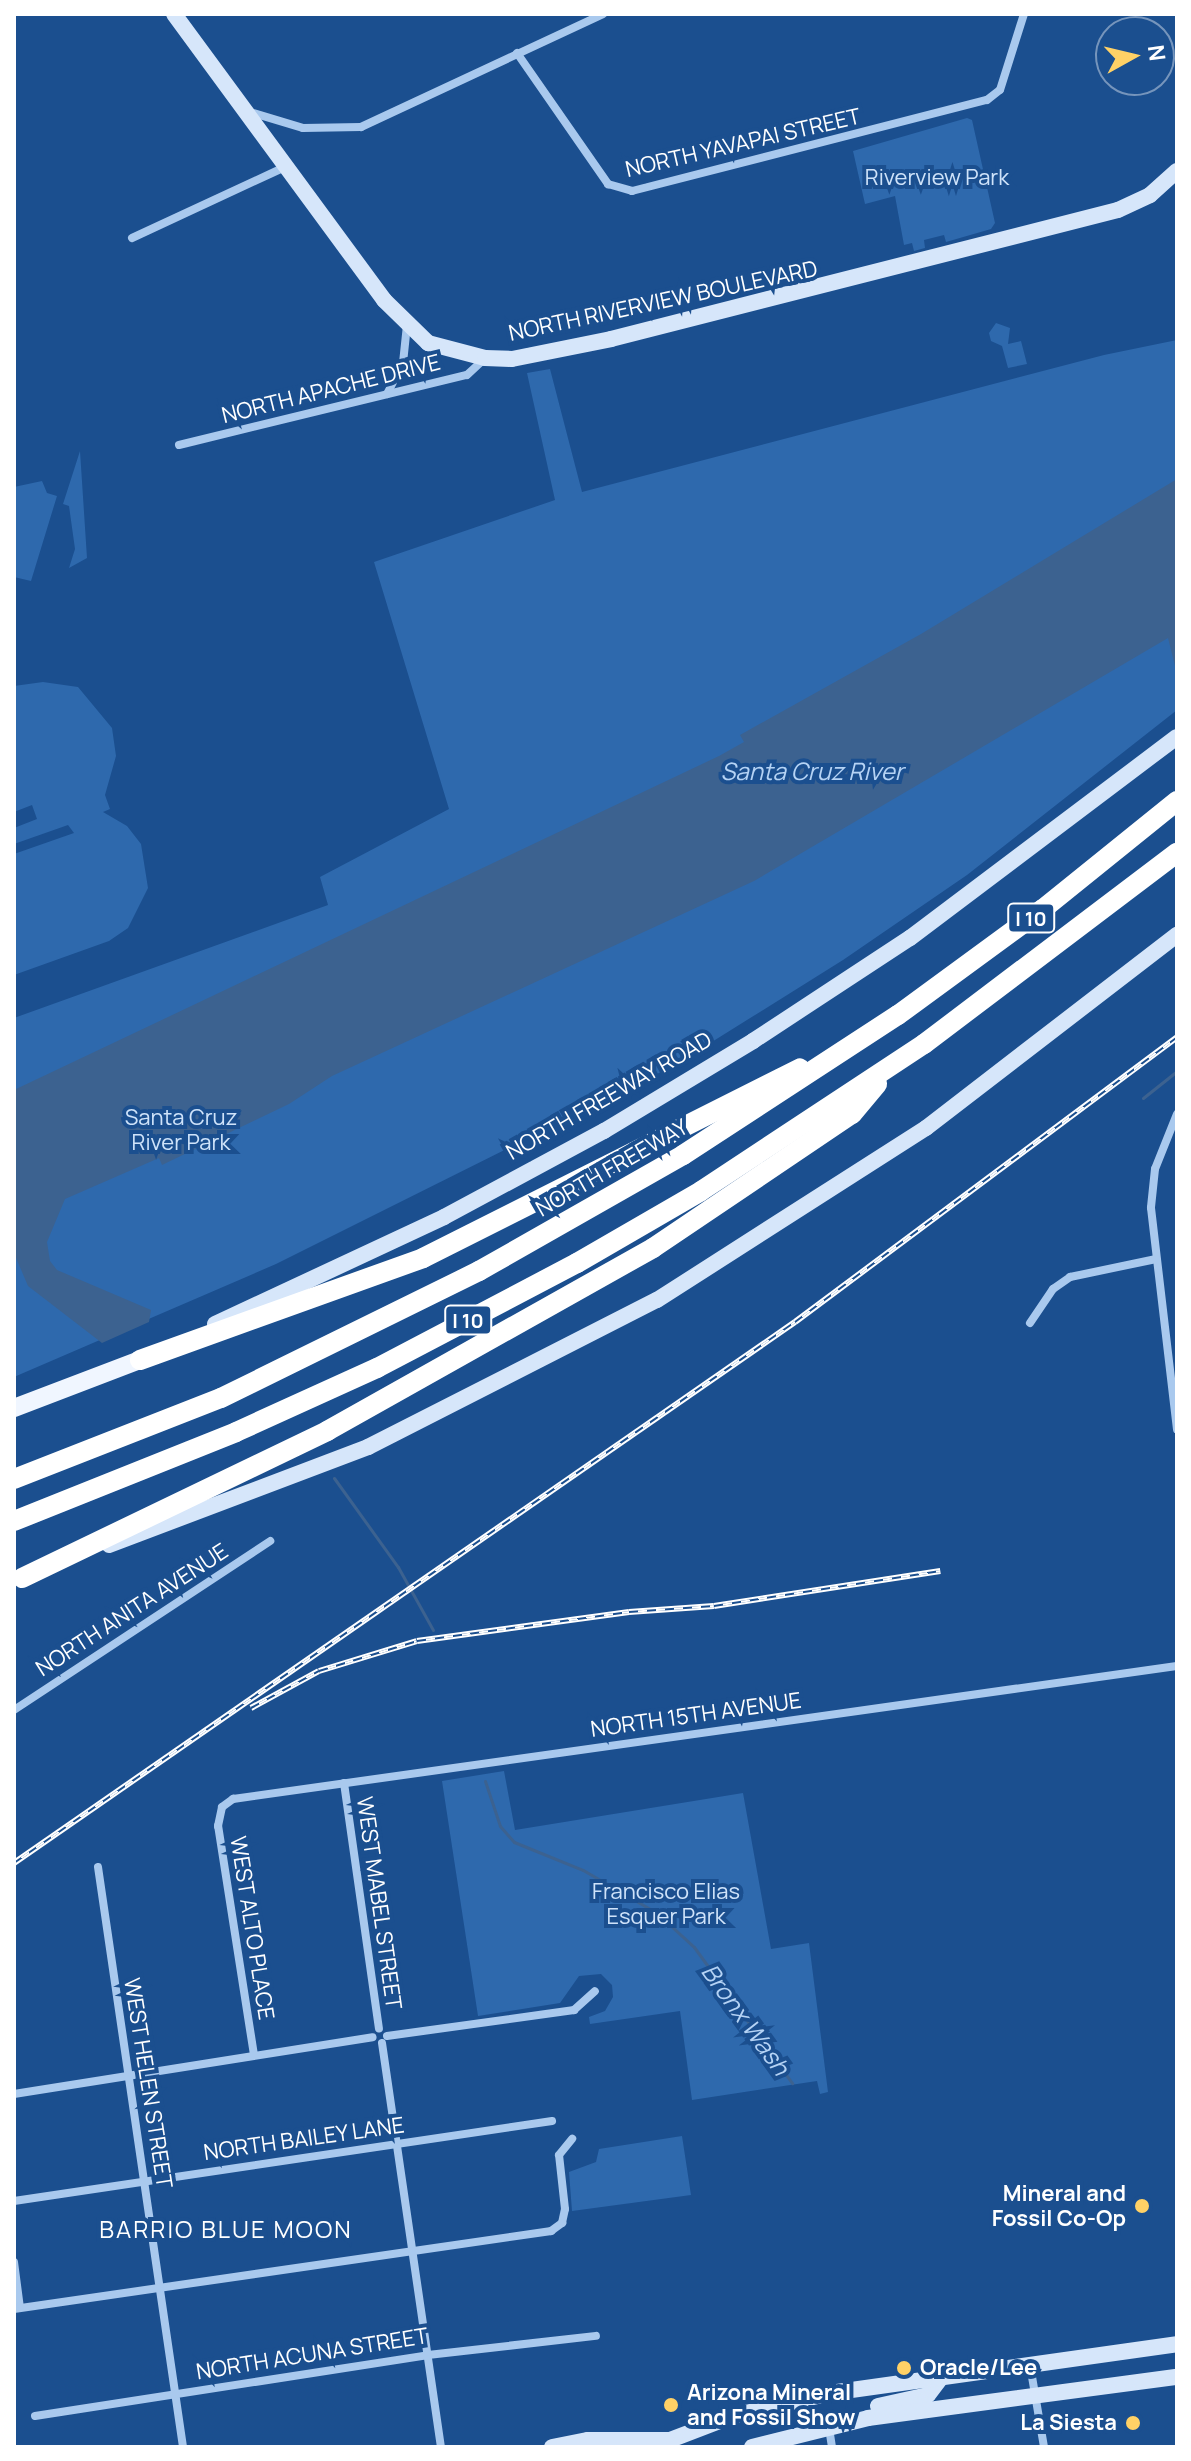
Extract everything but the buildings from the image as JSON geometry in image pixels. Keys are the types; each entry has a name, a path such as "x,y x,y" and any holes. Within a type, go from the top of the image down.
{"highway":[{"name":"NORTH FREEWAY","path":"14,1479 221,1398 479,1271 683,1155 879,1029 1043,909 1177,801"},
{"name":"I 10","path":"14,1521 236,1432 377,1368 701,1191 893,1065 1177,853"},
{"path":"140,1360 423,1258 879,1029"},
{"path":"18,1579 327,1431 653,1248 852,1114 893,1065"}],"main road":[{"name":"NORTH RIVERVIEW BOULEVARD","path":"174,14 407,326 428,343 485,358 512,359 611,339 819,289 1118,210 1171,177"},
{"name":"NORTH FREEWAY ROAD","path":"14,1408 140,1360 444,1217 604,1131 910,938 1177,737"},
{"path":"18,1579 368,1447 657,1300 926,1128 1177,935"},
{"path":"552,2447 670,2440 722,2419 830,2393 1177,2344"},
{"path":"752,2447 829,2426 1177,2377"},
{"path":"829,2426 864,2408 928,2395 941,2378"}],"street":[{"path":"246,111 303,128 361,127 603,14"},
{"name":"NORTH YAVAPAI STREET","path":"517,53 608,184 620,190 994,97 1024,14"},
{"path":"132,238 287,166"},
{"path":"387,394 403,363 407,326"},
{"name":"NORTH APACHE DRIVE","path":"179,445 467,375 485,358"},
{"path":"1177,1114 1154,1179 1156,1259 1177,1429"},
{"path":"1030,1323 1053,1289 1070,1277 1100,1267 1156,1259"},
{"path":"1167,1344 1177,1342"},
{"name":"NORTH ANITA AVENUE","path":"14,1710 270,1541"},
{"name":"NORTH 15TH AVENUE","path":"222,1807 233,1799 1177,1666"},
{"name":"WEST MABEL STREET","path":"344,1783 441,2447"},
{"name":"WEST ALTO PLACE","path":"222,1807 218,1826 254,2055"},
{"name":"WEST HELEN STREET","path":"98,1867 183,2447"},
{"path":"14,2094 372,2037 574,2010 595,1991"},
{"name":"NORTH BAILEY LANE","path":"14,2201 552,2121"},
{"path":"14,2262 17,2309 551,2231 562,2223 565,2209 559,2155 572,2139"},
{"name":"NORTH ACUNA STREET","path":"35,2416 428,2355 596,2336"},
{"path":"1030,2365 1044,2447"},
{"path":"829,2426 832,2447"}],"green space":[{"name":"Riverview Park","path":"967,118 972,120 995,223 991,229 946,242 944,235 924,240 925,248 914,251 912,243 904,245 895,196 865,204 853,151"},
{"path":"996,323 1010,328 1008,344 1021,341 1027,364 1008,368 1002,346 991,341 989,333"},
{"name":"Santa Cruz River Park","path":"1177,340 1177,710 967,875 843,960 675,1065 276,1264 14,1377 14,1018 328,905 320,877 449,809 374,562 555,500 527,373 550,369 582,492 1104,355"},
{"path":"80,451 87,558 69,568 75,549 69,506 63,504"},
{"path":"42,481 47,493 57,496 31,581 14,577 14,487"},
{"path":"43,682 78,687 112,728 116,756 105,795 110,809 103,812 127,826 141,844 148,888 128,928 109,941 14,975 14,854 74,833 68,825 14,844 14,828 37,819 32,805 14,812 14,686"},
{"name":"Francisco Elias Esquer Park","path":"504,1771 515,1830 743,1793 771,1949 809,1943 828,2092 820,2094 817,2081 692,2100 680,2011 590,2024 589,2017 605,2011 613,1997 612,1985 601,1974 579,1976 560,2003 478,2016 442,1781"},
{"path":"682,2136 691,2195 572,2211 569,2172 596,2162 599,2149"}],"water":[{"name":"Santa Cruz River","path":"1177,479 1177,674 1168,638 754,881 332,1076 289,1104 162,1165 159,1158 65,1199 47,1242 50,1261 57,1270 151,1310 149,1322 102,1343 28,1286 14,1253 14,1090 719,756 744,742 740,735 921,634"}],"waterway":[{"path":"1143,1098 1177,1071"},
{"name":"Bronx Wash","path":"334,1478 398,1567 433,1630"},
{"name":"Bronx Wash","path":"485,1781 500,1826 514,1842 583,1870 657,1913 694,1947 792,2083"}],"railway":[{"path":"14,1863 795,1322 1177,1037"},
{"path":"251,1708 319,1671 417,1641 629,1612 714,1606 940,1571"}],"place":[{"name":"Mineral and Fossil Co-Op","path":"1142,2206"},
{"name":"Oracle/Lee","path":"904,2368"},
{"name":"Arizona Mineral and Fossil Show","path":"671,2405"},
{"name":"La Siesta","path":"1133,2423"}],"district":[{"name":"BARRIO BLUE MOON","path":"226,2229"}]}
